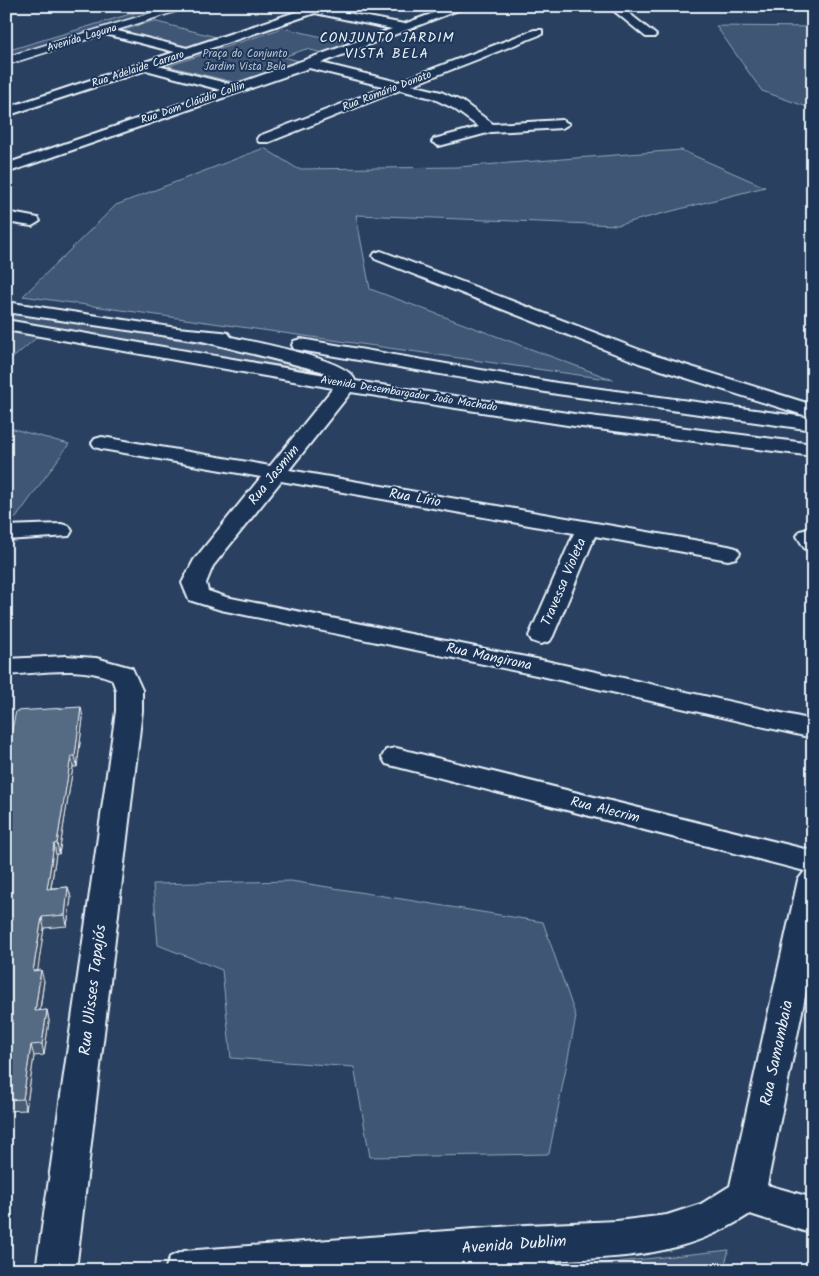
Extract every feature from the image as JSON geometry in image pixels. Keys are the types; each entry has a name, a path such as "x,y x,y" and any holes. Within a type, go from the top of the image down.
{"main road":[{"name":"Avenida Laguna","path":"6,49 127,14 186,6"},
{"name":"Avenida Laguna","path":"6,61 105,31 149,12"}],"street":[{"name":"Rua Dom Cláudio Collin","path":"6,169 308,64 464,6"},
{"path":"613,6 650,35"},
{"path":"320,8 404,28"},
{"name":"Rua Adelaide Carraro","path":"6,112 320,8"},
{"path":"105,31 188,52"},
{"name":"Rua Romário Donato","path":"264,139 538,32"},
{"path":"308,64 436,96 458,105 490,128"},
{"path":"146,66 234,89"},
{"path":"440,142 490,128 562,124"},
{"path":"6,217 32,221"},
{"path":"381,256 646,358 813,412"},
{"path":"6,307 205,336 282,341 450,371 699,410 813,424"},
{"name":"Avenida Desembargador João Machado","path":"6,325 346,385 574,420 813,450"},
{"path":"205,336 328,367 345,377 346,385"},
{"name":"Rua Jasmim","path":"202,565 346,385"},
{"name":"Rua Lírio","path":"102,444 728,553"},
{"name":"Travessa Violeta","path":"542,636 587,528"},
{"path":"6,534 60,531"},
{"name":"Rua Mangirona","path":"202,565 194,580 197,595 221,603 546,669 813,729"},
{"name":"Rua Ulisses Tapajós","path":"6,667 87,665 106,667 122,674 126,679 130,711 56,1270"},
{"name":"Rua Alecrim","path":"396,757 813,862"},
{"name":"Rua Samambaia","path":"746,1196 808,927 813,880"},
{"path":"746,1196 813,1216"},
{"name":"Avenida Dublim","path":"184,1270 528,1257 617,1239 667,1233 712,1218 746,1196"}],"green space":[{"path":"157,6 175,6 6,57 6,51"},
{"path":"153,21 216,37 184,48 121,31"},
{"path":"716,26 813,27 813,109 762,91"},
{"name":"Praça do Conjunto Jardim Vista Bela","path":"283,28 349,43 323,53 306,49 283,57 300,61 237,83 168,66"},
{"path":"264,148 298,169 457,167 681,150 765,187 618,225 356,215 370,289 614,380 23,296 116,205"},
{"path":"6,311 290,358 309,370 6,321"},
{"path":"6,327 43,332 6,364"},
{"path":"6,427 69,444 16,518 6,519"},
{"path":"291,881 543,922 576,1017 549,1154 370,1157 354,1067 231,1058 222,970 158,945 153,884"},
{"path":"729,1250 723,1270 552,1269"}],"building":[{"path":"81,707 75,756 71,756 57,843 54,844 47,889 68,887 65,915 42,917 33,971 41,970 35,1011 47,1010 42,1044 31,1045 23,1099 6,1100 6,757 16,711"}],"district":[{"name":"CONJUNTO JARDIM VISTA BELA","path":"387,46"}]}
